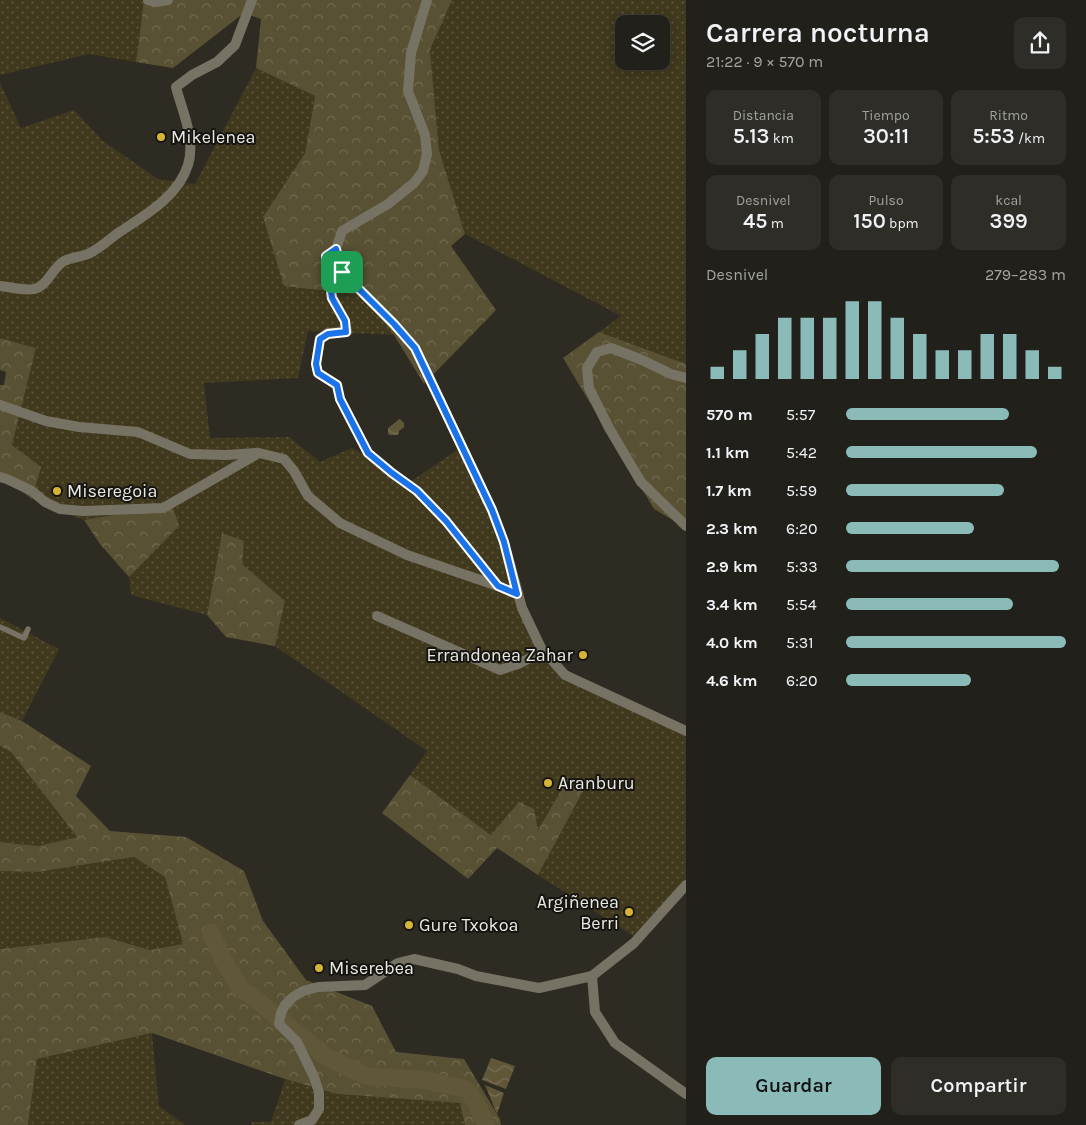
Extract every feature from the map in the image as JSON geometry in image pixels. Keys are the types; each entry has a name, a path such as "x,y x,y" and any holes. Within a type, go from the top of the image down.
{"street":[{"path":"148,0 155,2 168,0"},
{"path":"0,286 33,290 43,285 64,261 89,254 149,213 169,195 179,182 188,164 190,142 188,122 182,110 176,87 192,75 217,62 235,45 252,0"},
{"path":"427,0 411,52 408,91 425,135 427,154 423,171 414,183 388,204 342,231 336,249 342,272 415,348 492,510 504,542 522,608 544,651 565,675 686,731"},
{"path":"336,249 326,256 332,298 345,321 346,332 328,334 320,339 316,364 318,373 337,385 340,399 368,453 417,491 446,521 498,586"},
{"path":"686,378 671,374 611,348 597,352 587,368 589,388 609,428 641,482 686,526"},
{"path":"0,405 46,420 79,427 138,432 190,454 226,455 259,453 284,459 294,471 308,496 340,523 407,555 517,594"},
{"path":"0,477 32,491 45,502 60,509 83,511 163,508 259,453"},
{"path":"377,616 500,670 518,664 544,651"},
{"path":"299,1125 312,1120 319,1109 319,1092 297,1042 279,1024 285,1005 293,996 303,990 318,987 365,985 398,964 414,959 458,969 476,976 539,988 592,976 634,943 686,885"},
{"path":"592,976 595,1012 615,1043 686,1094"}],"lane":[{"path":"0,627 24,638 28,629"}],"shaded area":[{"path":"0,0 144,0 136,62 89,54 0,75"},
{"path":"452,0 686,0 686,364 599,332 621,316 465,234 439,150 430,50"},
{"path":"256,68 315,96 305,153 263,217 284,285 363,295 394,335 308,331 298,378 204,383 210,438 289,437 320,462 352,448 410,482 462,447 548,663 686,727 686,887 638,939 538,875 586,787 567,780 537,831 491,835 410,775 427,751 275,646 285,601 242,564 222,533 207,615 131,595 129,577 178,527 172,505 84,520 32,499 40,467 12,445 36,348 0,338 0,83 21,128 74,110 103,141 158,179 195,184"},
{"path":"0,618 59,649 22,721 0,712"},
{"path":"0,746 11,752 77,837 38,846 0,842"},
{"path":"134,857 165,877 183,944 150,950 105,937 0,949 0,870 37,872"},
{"path":"152,1033 159,1106 185,1125 28,1125 37,1059"},
{"path":"285,1079 337,1094 461,1103 465,1125 251,1125 252,1122 271,1122"}],"green space":[{"path":"144,0 452,0 430,50 439,150 465,234 451,246 496,310 424,384 394,335 363,295 284,286 263,217 305,153 315,96 256,68 261,19 244,13 173,68 136,62"},
{"path":"599,332 686,364 686,528 654,509 563,358"},
{"path":"0,338 36,348 12,445 41,467 32,499 0,475 0,385 4,385 6,372 0,370"},
{"path":"172,505 179,526 129,577 100,544 84,520"},
{"path":"222,533 244,541 242,564 285,601 275,646 226,637 207,615"},
{"path":"0,712 22,721 91,766 76,796 110,831 186,837 244,871 263,921 306,980 372,1006 396,1052 464,1059 500,1119 501,1125 465,1125 460,1103 337,1094 285,1079 152,1033 37,1059 28,1125 0,1125 0,949 105,937 150,950 183,944 165,877 134,857 37,872 0,871 0,842 38,846 77,837 11,752 0,746"},
{"path":"410,775 491,835 519,802 534,809 538,830 567,780 586,786 538,875 497,848 468,879 382,813"}],"water":[{"path":"400,419 404,423 404,427 399,431 398,435 388,434 388,428"},
{"path":"491,1058 515,1066 506,1089 482,1080"},
{"path":"485,1085 504,1093 497,1114"}],"waterway":[{"path":"211,933 224,961 240,988 325,1056 366,1076 425,1080 465,1089 476,1102 486,1125"}],"place":[{"name":"Mikelenea","path":"161,137"},
{"name":"Miseregoia","path":"57,491"},
{"name":"Errandonea Zahar","path":"583,655"},
{"name":"Aranburu","path":"548,783"},
{"name":"Argiñenea Berri","path":"629,912"},
{"name":"Gure Txokoa","path":"409,925"},
{"name":"Miserebea","path":"319,968"}],"route":[{"path":"336,249 342,272 415,348 492,510 504,542 517,594 498,586 484,571 446,521 417,491 368,453 340,399 337,385 318,373 316,364 317,348 320,339 324,335 346,332 345,321 332,298 326,256 336,249"}]}
